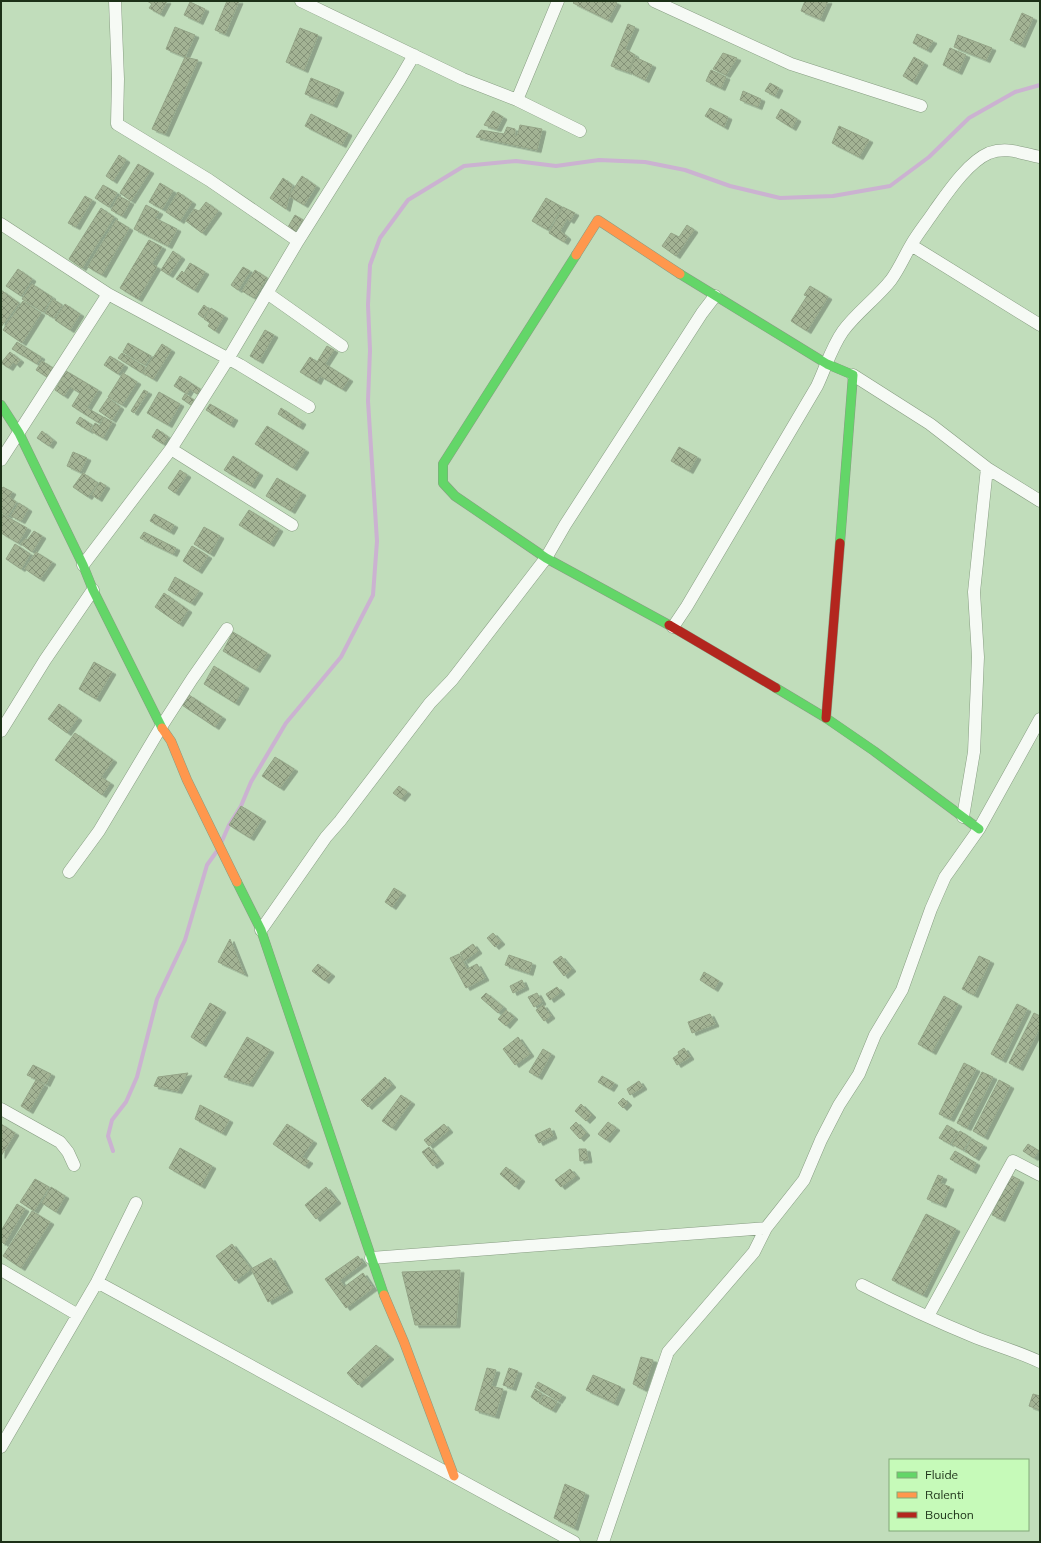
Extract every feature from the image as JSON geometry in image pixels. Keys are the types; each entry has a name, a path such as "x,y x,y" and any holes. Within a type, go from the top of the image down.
{"street":[{"path":"114,1 118,79 117,124 214,183 298,241"},
{"path":"302,1 463,79 517,100 580,131"},
{"path":"517,100 558,1"},
{"path":"654,1 791,64 921,106"},
{"path":"83,565 171,449 228,359 266,293 414,55"},
{"path":"672,627 690,600 817,386 831,351 858,313 870,303 892,279 911,246 947,193 973,165 989,154 1008,149 1040,157"},
{"path":"979,829 874,751 826,718 672,627 546,558 455,496 443,483 443,464 598,220 715,296 827,364 853,376 930,424 987,468 1040,501"},
{"path":"1,224 108,294 228,359 310,407"},
{"path":"911,246 1040,325"},
{"path":"266,293 342,346"},
{"path":"1,460 108,294"},
{"path":"261,930 326,837 340,821 430,703 452,680 546,558 573,511 702,313 715,296"},
{"path":"826,718 853,376"},
{"path":"1,405 18,433 83,565 93,590 161,727 171,741 187,780 261,930 385,1298 404,1342 454,1476"},
{"path":"171,449 292,525"},
{"path":"963,817 974,752 978,657 974,592 987,468"},
{"path":"1,731 45,660 93,590"},
{"path":"69,872 99,831 161,727 227,629"},
{"path":"603,1542 668,1352 754,1252 766,1228 804,1180 821,1140 839,1105 858,1074 875,1034 902,990 931,908 945,877 979,829 1040,719"},
{"path":"1,1109 60,1142 68,1152 74,1165"},
{"path":"928,1316 1013,1161 1040,1175"},
{"path":"1,1447 97,1282 136,1203"},
{"path":"371,1258 766,1228"},
{"path":"1,1270 78,1315"},
{"path":"97,1282 574,1542"},
{"path":"862,1285 897,1304 978,1338 1020,1352 1040,1362"}],"building":[{"path":"147,1 167,1 160,14 149,8 152,4"},
{"path":"227,1 239,1 225,34 215,30"},
{"path":"575,1 613,1 617,3 608,20 573,3"},
{"path":"805,1 828,1 820,19 801,11"},
{"path":"190,2 205,9 199,22 184,15"},
{"path":"1022,13 1033,18 1021,45 1010,40"},
{"path":"628,24 635,27 625,49 635,55 628,72 611,66"},
{"path":"175,27 195,35 185,57 166,49"},
{"path":"300,28 318,35 304,70 286,62"},
{"path":"917,34 933,41 927,50 913,43"},
{"path":"958,35 992,48 986,60 954,47"},
{"path":"950,48 966,55 958,72 943,65"},
{"path":"723,53 737,58 726,75 713,69"},
{"path":"185,57 198,60 165,134 152,129"},
{"path":"635,57 652,65 645,80 629,72"},
{"path":"914,57 924,63 913,82 903,76"},
{"path":"711,70 726,77 721,88 706,81"},
{"path":"311,78 340,90 333,105 305,94"},
{"path":"770,83 779,88 775,96 765,91"},
{"path":"743,91 761,99 758,107 740,100"},
{"path":"710,108 728,117 724,127 705,116"},
{"path":"781,109 797,119 792,128 776,118"},
{"path":"493,111 503,117 497,129 484,125"},
{"path":"311,114 348,133 342,145 305,126"},
{"path":"520,125 542,129 537,150 476,137 481,130 504,134 507,127 515,129 515,137 518,134"},
{"path":"839,126 869,140 859,157 832,143"},
{"path":"119,155 126,160 113,181 106,176"},
{"path":"138,164 150,171 131,201 120,193"},
{"path":"302,176 316,186 304,205 289,196"},
{"path":"283,178 292,185 286,209 270,198"},
{"path":"160,183 173,191 162,209 149,202"},
{"path":"103,185 117,193 109,207 95,198"},
{"path":"178,192 192,202 180,221 166,212"},
{"path":"85,196 92,200 76,227 68,223"},
{"path":"119,196 130,202 122,216 111,210"},
{"path":"546,198 562,207 548,230 532,221"},
{"path":"206,202 218,211 202,233 186,221 194,209 199,211"},
{"path":"146,205 159,212 155,218 177,229 168,246 134,229"},
{"path":"563,207 575,213 570,221 567,219 560,231 567,237 564,242 549,233"},
{"path":"101,208 114,217 82,268 69,259"},
{"path":"295,215 303,220 295,232 288,227"},
{"path":"116,220 129,228 102,275 88,267"},
{"path":"687,225 694,230 676,256 662,246 671,233 679,237"},
{"path":"149,240 162,247 152,264 157,267 138,299 120,288"},
{"path":"173,251 181,257 169,275 161,270"},
{"path":"190,263 205,272 194,290 176,279 182,271 184,273"},
{"path":"243,267 250,271 238,290 231,285"},
{"path":"18,269 32,279 21,296 6,286"},
{"path":"255,270 267,278 254,298 242,291"},
{"path":"32,284 52,297 43,312 22,299"},
{"path":"810,286 828,297 807,331 791,321 807,296 804,295"},
{"path":"1,290 19,303 1,327"},
{"path":"53,299 62,305 54,318 45,313"},
{"path":"23,301 41,313 22,343 3,330"},
{"path":"65,304 80,314 70,330 55,320"},
{"path":"204,305 209,309 203,318 198,314"},
{"path":"211,308 224,316 215,331 208,326 210,323 204,319"},
{"path":"265,330 274,335 259,361 250,356"},
{"path":"17,342 41,357 37,364 12,349"},
{"path":"128,343 151,356 145,365 123,352"},
{"path":"162,344 171,350 153,379 143,373"},
{"path":"327,346 334,350 325,364 349,379 342,389 320,376 317,382 300,372 310,357 317,362"},
{"path":"10,352 20,360 16,365 13,362 9,368 1,363"},
{"path":"122,353 145,367 142,373 118,358"},
{"path":"110,356 124,365 118,374 104,365"},
{"path":"42,361 53,368 47,377 36,370"},
{"path":"66,371 98,390 87,408 103,417 99,423 72,406 80,393 70,387 64,396 55,390"},
{"path":"123,373 137,382 122,405 108,397"},
{"path":"180,376 200,389 197,394 190,389 187,394 174,386"},
{"path":"144,390 148,392 134,413 131,411"},
{"path":"159,392 180,404 168,425 147,413"},
{"path":"185,394 194,400 191,405 182,399"},
{"path":"108,398 120,407 112,420 99,411"},
{"path":"210,404 234,418 230,425 206,410"},
{"path":"281,408 302,422 299,427 278,414"},
{"path":"80,417 92,425 89,431 76,423"},
{"path":"104,417 112,422 103,438 91,431 95,423 100,426"},
{"path":"267,426 305,450 293,468 255,444"},
{"path":"157,429 168,437 163,444 152,437"},
{"path":"42,431 53,440 49,446 37,438"},
{"path":"679,447 697,457 689,471 671,461"},
{"path":"73,452 87,458 80,472 67,466"},
{"path":"233,456 259,473 251,486 224,470"},
{"path":"180,470 187,475 175,493 168,488"},
{"path":"83,473 98,483 88,497 73,487"},
{"path":"277,478 302,493 291,511 266,496"},
{"path":"100,482 106,486 98,499 92,495"},
{"path":"3,487 12,492 9,497 16,502 8,516 1,512 1,490"},
{"path":"19,503 28,509 21,521 11,516"},
{"path":"249,510 279,529 270,544 239,525"},
{"path":"2,514 27,528 18,543 1,533"},
{"path":"154,514 174,525 170,532 150,521"},
{"path":"204,527 220,536 210,554 194,544"},
{"path":"34,531 42,536 32,552 21,544 25,539 27,540"},
{"path":"144,532 176,548 173,554 140,538"},
{"path":"15,544 30,554 21,569 6,559"},
{"path":"192,546 208,556 198,571 183,561"},
{"path":"36,552 52,562 40,579 25,569"},
{"path":"175,577 199,591 191,603 168,590"},
{"path":"164,593 188,610 179,624 155,607"},
{"path":"233,632 267,653 256,670 223,651"},
{"path":"94,662 112,672 96,699 79,689"},
{"path":"214,666 245,686 235,703 204,684"},
{"path":"189,695 222,717 215,727 182,705"},
{"path":"59,704 78,718 67,733 48,719"},
{"path":"75,733 113,760 101,777 110,783 102,795 55,760"},
{"path":"275,757 294,769 280,788 262,776"},
{"path":"399,786 407,792 401,799 393,793"},
{"path":"241,806 262,819 250,838 229,825"},
{"path":"394,888 402,893 392,907 385,902"},
{"path":"493,933 501,942 495,947 487,938"},
{"path":"230,939 244,974 218,962"},
{"path":"473,944 478,951 464,961 460,953"},
{"path":"459,954 467,969 477,964 485,978 466,988 450,958"},
{"path":"509,955 532,963 529,973 505,965"},
{"path":"561,956 572,969 564,976 553,962"},
{"path":"979,956 990,961 974,995 962,989"},
{"path":"318,964 331,974 325,981 312,971"},
{"path":"704,972 719,981 714,989 700,980"},
{"path":"522,980 525,987 513,993 510,986"},
{"path":"557,987 561,992 550,1000 546,994"},
{"path":"486,993 503,1007 498,1013 481,998"},
{"path":"537,993 542,1002 534,1007 528,997"},
{"path":"944,996 958,1004 932,1052 918,1044"},
{"path":"210,1003 222,1010 202,1044 191,1037"},
{"path":"1017,1004 1027,1009 1002,1060 991,1054"},
{"path":"543,1005 551,1016 544,1021 536,1010"},
{"path":"506,1010 514,1017 506,1026 498,1019"},
{"path":"1034,1013 1040,1016 1040,1027 1019,1068 1009,1063"},
{"path":"710,1014 715,1024 692,1033 688,1022"},
{"path":"247,1037 270,1050 249,1084 224,1077"},
{"path":"518,1037 530,1054 515,1065 503,1049"},
{"path":"684,1048 690,1057 677,1065 673,1058"},
{"path":"543,1049 551,1054 538,1077 529,1072"},
{"path":"964,1063 976,1069 950,1119 939,1114"},
{"path":"33,1065 51,1074 46,1084 27,1075"},
{"path":"982,1072 993,1077 967,1128 957,1123"},
{"path":"188,1073 178,1091 154,1086 158,1077"},
{"path":"602,1076 614,1083 610,1089 598,1082"},
{"path":"385,1077 392,1085 368,1107 361,1100"},
{"path":"36,1080 44,1085 29,1111 21,1106"},
{"path":"999,1080 1010,1086 984,1137 973,1131"},
{"path":"639,1081 643,1087 630,1095 627,1089"},
{"path":"401,1095 411,1102 392,1128 382,1121"},
{"path":"623,1098 628,1103 623,1108 618,1103"},
{"path":"581,1104 592,1115 586,1121 575,1111"},
{"path":"200,1105 229,1120 222,1133 195,1119"},
{"path":"576,1122 586,1133 580,1139 570,1128"},
{"path":"608,1122 616,1128 606,1140 598,1134"},
{"path":"1,1124 15,1133 1,1156"},
{"path":"287,1124 313,1141 302,1157 309,1161 305,1166 273,1144"},
{"path":"444,1124 449,1130 429,1146 424,1140"},
{"path":"947,1125 958,1132 950,1144 939,1138"},
{"path":"550,1128 553,1136 539,1143 535,1135"},
{"path":"960,1131 971,1138 963,1150 952,1144"},
{"path":"972,1139 983,1145 975,1158 965,1151"},
{"path":"1028,1144 1039,1151 1034,1158 1023,1151"},
{"path":"429,1147 440,1161 433,1166 422,1152"},
{"path":"180,1148 212,1166 201,1186 169,1168"},
{"path":"579,1149 586,1149 588,1160 580,1161"},
{"path":"955,1151 976,1163 972,1171 950,1159"},
{"path":"506,1167 521,1179 515,1187 500,1174"},
{"path":"570,1169 576,1176 561,1187 555,1180"},
{"path":"938,1175 943,1177 940,1183 950,1187 942,1205 927,1199"},
{"path":"1010,1175 1020,1180 1001,1219 992,1215"},
{"path":"35,1179 49,1187 34,1211 20,1202"},
{"path":"51,1187 65,1196 56,1212 42,1203"},
{"path":"326,1187 337,1201 316,1219 305,1205"},
{"path":"17,1204 25,1209 4,1244 2,1242 1,1243 1,1231"},
{"path":"32,1211 50,1222 21,1268 3,1256"},
{"path":"926,1214 956,1229 923,1295 892,1280"},
{"path":"232,1244 251,1269 235,1281 216,1256"},
{"path":"358,1256 363,1263 340,1280 344,1287 363,1273 373,1288 346,1308 325,1279"},
{"path":"271,1258 289,1290 268,1302 251,1269"},
{"path":"460,1270 456,1325 415,1325 402,1272"},
{"path":"376,1345 390,1357 358,1385 347,1373"},
{"path":"641,1357 653,1360 643,1389 633,1384"},
{"path":"487,1368 496,1370 491,1386 503,1389 495,1416 475,1410"},
{"path":"509,1368 518,1371 512,1388 503,1385"},
{"path":"593,1375 621,1387 614,1403 586,1390"},
{"path":"538,1382 562,1395 558,1401 535,1387"},
{"path":"535,1389 542,1394 538,1402 531,1397"},
{"path":"1033,1394 1040,1396 1040,1410 1029,1406"},
{"path":"544,1395 557,1402 552,1410 539,1403"},
{"path":"565,1484 585,1493 574,1528 554,1518"}],"waterway":[{"path":"222,841 229,825 241,806 251,782 286,723 341,657 373,595 377,541 368,401 370,350 368,305 370,265 380,238 408,200 464,166 516,161 556,166 599,160 645,162 685,170 730,186 780,198 833,196 890,186 929,157 969,118 1015,92 1040,85"},
{"path":"113,1151 108,1136 112,1120 126,1102 137,1077 157,999 185,940 207,865 217,851"}],"traffic: fast":[{"path":"576,255 443,464 443,483 455,496 546,558 669,625"},
{"path":"680,274 827,364 853,375 840,543"},
{"path":"1,405 19,433 83,565 93,590 162,728"},
{"path":"776,688 826,718 874,751 979,829"},
{"path":"237,882 261,930 384,1295"}],"traffic: slow":[{"path":"576,255 598,220 680,274"},
{"path":"162,728 171,741 187,780 237,882"},
{"path":"384,1295 404,1342 454,1476"}],"traffic: jam":[{"path":"826,718 840,543"},
{"path":"669,625 776,688"}]}
